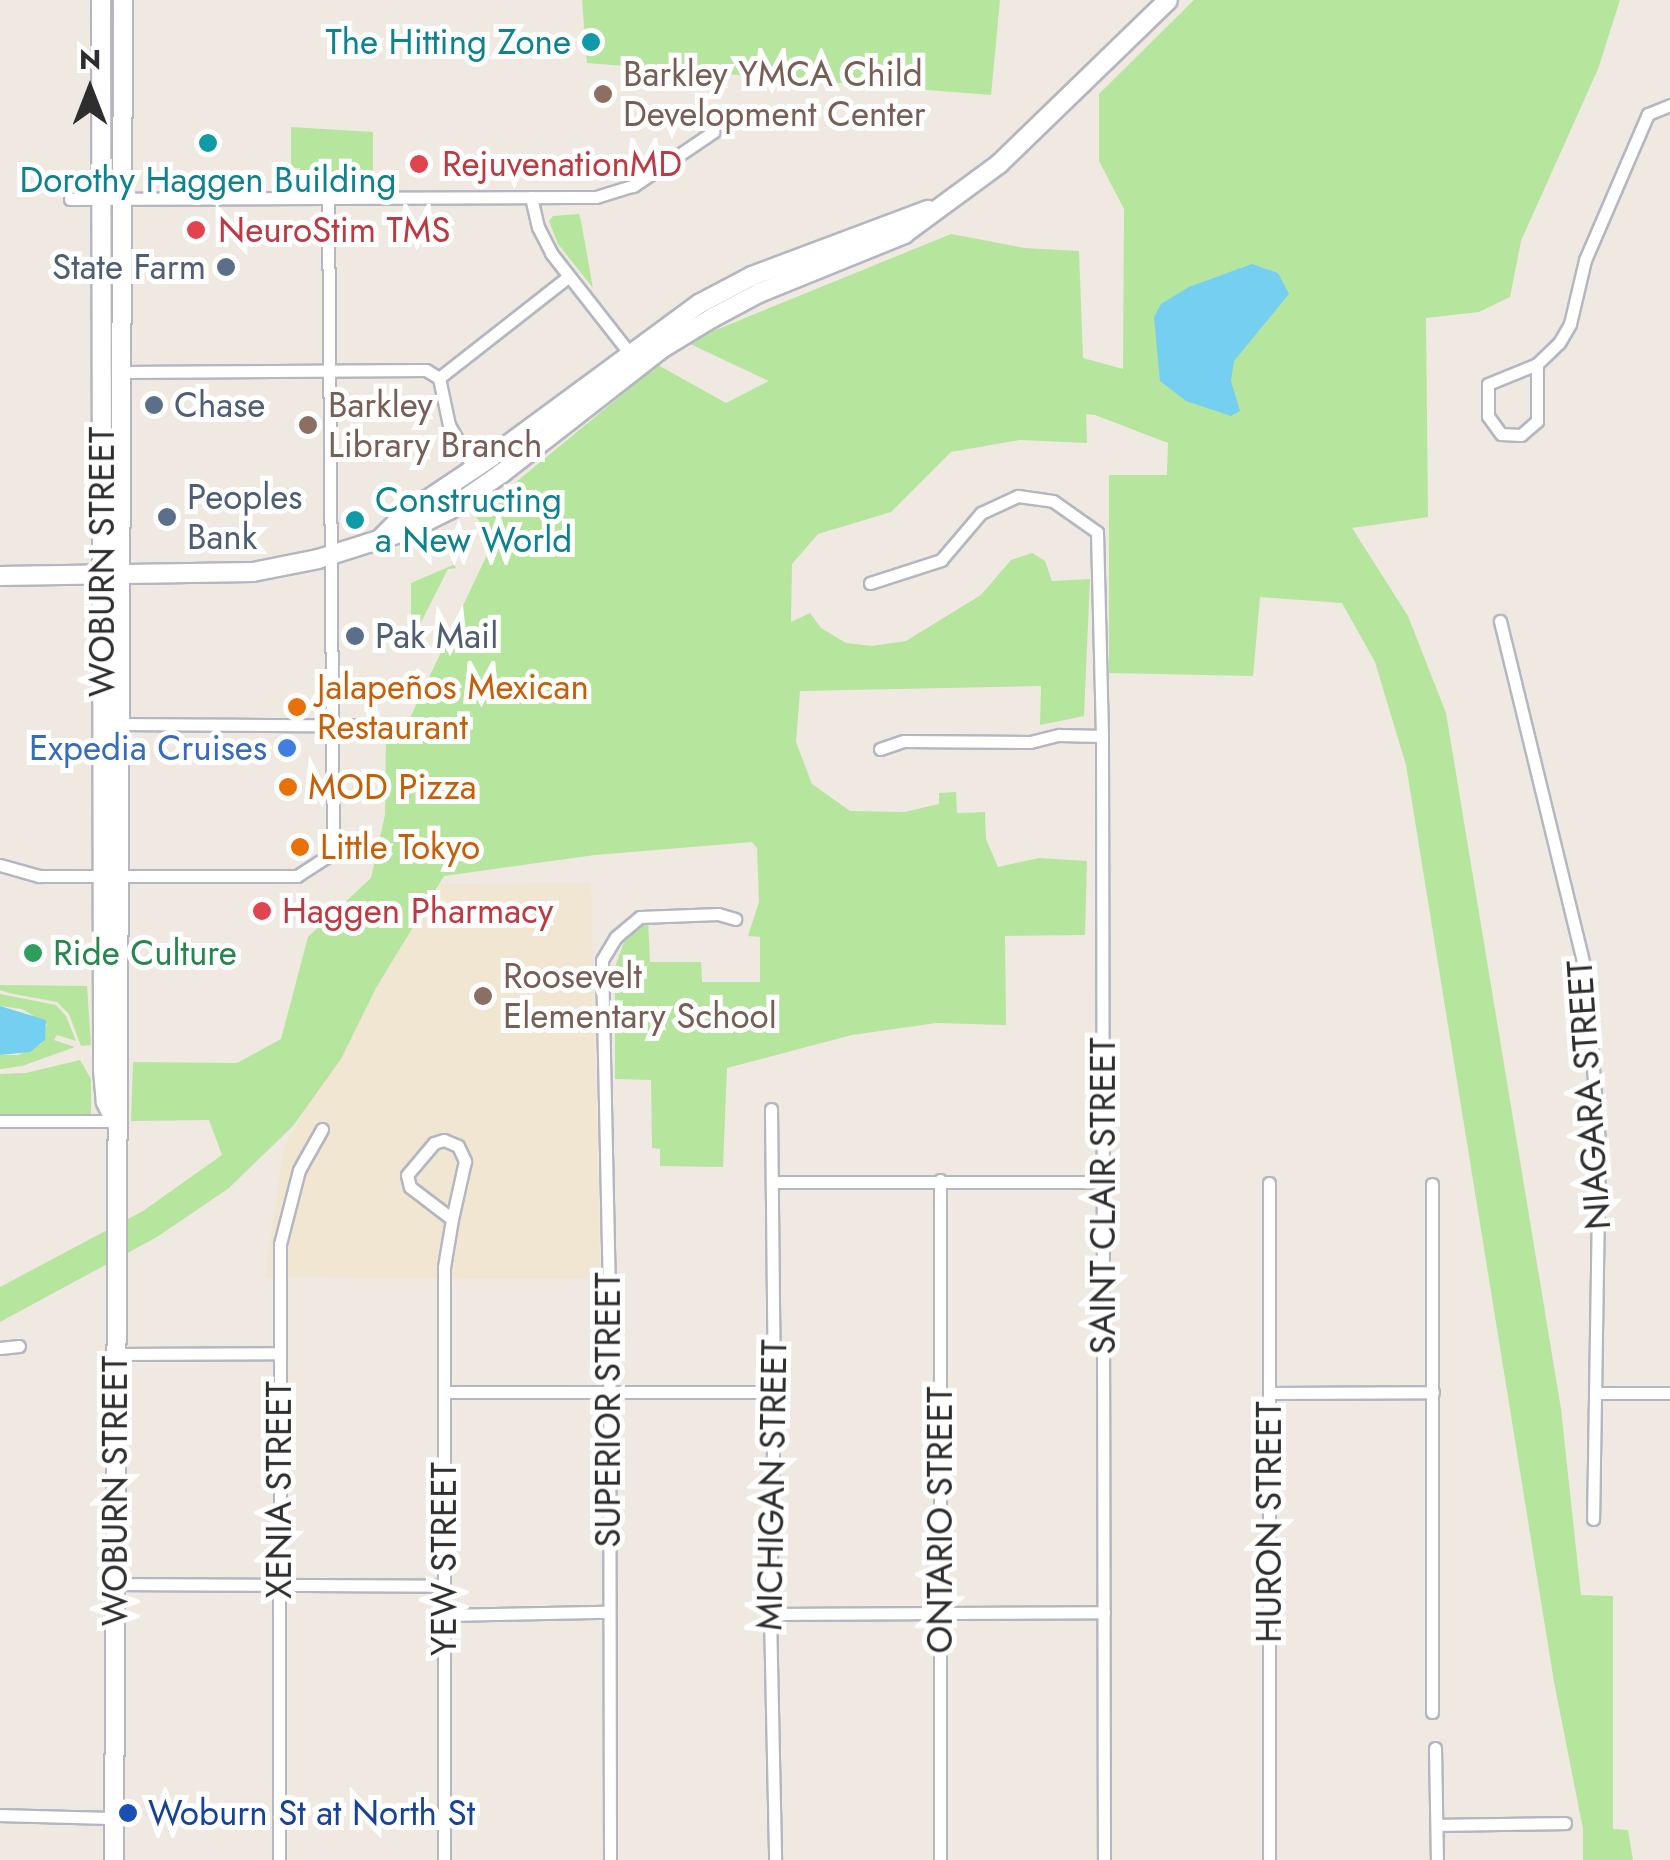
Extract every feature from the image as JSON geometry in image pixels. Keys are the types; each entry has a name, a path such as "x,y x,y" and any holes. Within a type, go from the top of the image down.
{"main road":[{"name":"WOBURN STREET","path":"102,0 102,198 112,576 112,876"},
{"name":"WOBURN STREET","path":"114,1860 115,1121 106,1102 103,1070 122,724 112,576 122,372 123,0"},
{"path":"0,576 239,573 331,555 381,538 403,516 479,478 635,360 699,304 752,276 898,218 934,209 999,164 1168,0"}],"street":[{"path":"1537,364 1536,420 1520,435 1501,434 1488,416 1488,384 1537,364 1559,344 1570,324 1586,260 1648,114 1670,105"},
{"path":"70,198 613,194 713,132"},
{"path":"531,197 544,242 635,360"},
{"path":"0,864 38,876 297,876 321,864 333,840 328,198"},
{"path":"439,378 568,278"},
{"path":"122,372 426,370 439,378 449,425 479,478"},
{"name":"SAINT CLAIR STREET","path":"870,583 941,560 982,513 1018,496 1053,501 1097,532 1102,736 1104,1860"},
{"name":"NIAGARA STREET","path":"1500,621 1585,969 1599,1142 1598,1393 1593,1518"},
{"path":"122,724 378,726"},
{"path":"880,749 903,741 1030,742 1059,735 1102,736"},
{"name":"SUPERIOR STREET","path":"610,1860 606,1612 610,1392 602,960 616,937 640,916 718,914 735,919"},
{"name":"MICHIGAN STREET","path":"771,1109 774,1392 770,1614 775,1860"},
{"path":"0,1121 115,1121"},
{"name":"XENIA STREET","path":"278,1860 280,1244 299,1170 322,1128"},
{"path":"444,1140 458,1146 465,1161 452,1219 410,1188 407,1175 434,1143 444,1140"},
{"name":"ONTARIO STREET","path":"940,1180 940,1860"},
{"path":"774,1182 1102,1182"},
{"name":"HURON STREET","path":"1268,1184 1269,1860"},
{"path":"1432,1184 1432,1712"},
{"name":"YEW STREET","path":"444,1860 445,1259 452,1219"},
{"path":"0,1348 18,1346"},
{"path":"115,1354 280,1354"},
{"path":"444,1392 774,1392"},
{"path":"1269,1393 1433,1392"},
{"path":"1598,1393 1670,1394"},
{"path":"114,1584 444,1586"},
{"path":"444,1615 606,1612"},
{"path":"770,1614 940,1616 1104,1612"},
{"path":"1435,1748 1437,1860"},
{"path":"0,1815 114,1818"},
{"path":"1437,1825 1565,1822"}],"shaded area":[{"name":"Roosevelt Elementary School","path":"591,883 600,1279 265,1277 284,1147 437,884"}],"green space":[{"name":"The Hitting Zone","path":"582,0 1000,0 991,95 587,63"},
{"path":"1194,0 1620,0 1598,69 1521,241 1510,297 1479,312 1426,318 1428,517 1352,528 1408,616 1446,713 1561,1409 1581,1595 1613,1596 1613,1829 1628,1830 1633,1860 1583,1860 1583,1829 1554,1682 1406,765 1375,662 1342,603 1260,597 1253,676 1109,673 1109,475 1167,475 1168,443 1095,415 1086,414 1087,443 1020,440 951,452 891,512 818,534 792,564 791,622 810,613 821,628 846,643 872,646 906,641 981,595 1011,560 1032,553 1045,561 1052,581 1090,579 1084,716 1040,725 1041,686 800,691 796,742 812,784 850,811 905,812 939,804 939,793 956,792 957,813 985,812 986,839 998,867 1039,858 1087,861 1085,935 1005,936 1006,1025 936,1023 852,1035 727,1068 723,1167 660,1166 660,1149 652,1148 651,1080 615,1079 615,967 625,939 648,920 650,962 701,962 702,982 760,982 760,937 748,936 759,902 757,848 752,842 595,855 444,876 376,988 341,1059 293,1126 229,1188 157,1237 0,1322 0,1287 143,1211 222,1155 209,1120 131,1121 133,1062 237,1063 281,1039 308,937 371,878 385,815 386,736 408,722 494,540 475,516 658,365 726,403 769,381 686,342 951,234 1024,248 1079,251 1083,358 1123,369 1124,209 1099,161 1099,94"},
{"path":"291,127 373,132 373,173 300,172 300,168 291,168"},
{"path":"579,214 593,288 558,244 549,221 553,216"},
{"path":"451,558 456,568 448,569 411,642 411,583 453,565"},
{"path":"0,985 87,986 91,1045 81,1046 69,1014 57,1002 9,993 0,990"},
{"path":"0,994 56,1005 66,1016 76,1041 57,1035 54,1040 75,1047 22,1066 0,1069 0,1055 18,1055 41,1044 47,1024 22,1009 0,1006"},
{"path":"80,1060 91,1079 91,1114 0,1114 0,1074 26,1073"}],"water":[{"path":"1252,264 1278,273 1289,294 1234,361 1231,381 1240,411 1231,416 1186,401 1160,381 1154,317 1161,304 1189,287"},
{"path":"0,1006 46,1020 45,1040 30,1052 0,1055"}],"place":[{"name":"The Hitting Zone","path":"591,42"},
{"name":"Barkley YMCA Child Development Center","path":"603,94"},
{"name":"Dorothy Haggen Building","path":"208,143"},
{"name":"RejuvenationMD","path":"419,164"},
{"name":"NeuroStim TMS","path":"196,230"},
{"name":"State Farm","path":"226,267"},
{"name":"Chase","path":"154,405"},
{"name":"Barkley Library Branch","path":"308,425"},
{"name":"Peoples Bank","path":"167,517"},
{"name":"Constructing a New World","path":"355,520"},
{"name":"Pak Mail","path":"355,636"},
{"name":"Jalapeños Mexican Restaurant","path":"297,707"},
{"name":"Expedia Cruises","path":"287,748"},
{"name":"MOD Pizza","path":"288,787"},
{"name":"Little Tokyo","path":"300,847"},
{"name":"Haggen Pharmacy","path":"262,911"},
{"name":"Ride Culture","path":"33,953"},
{"name":"Roosevelt Elementary School","path":"483,996"},
{"name":"Woburn St at North St","path":"128,1813"}]}
